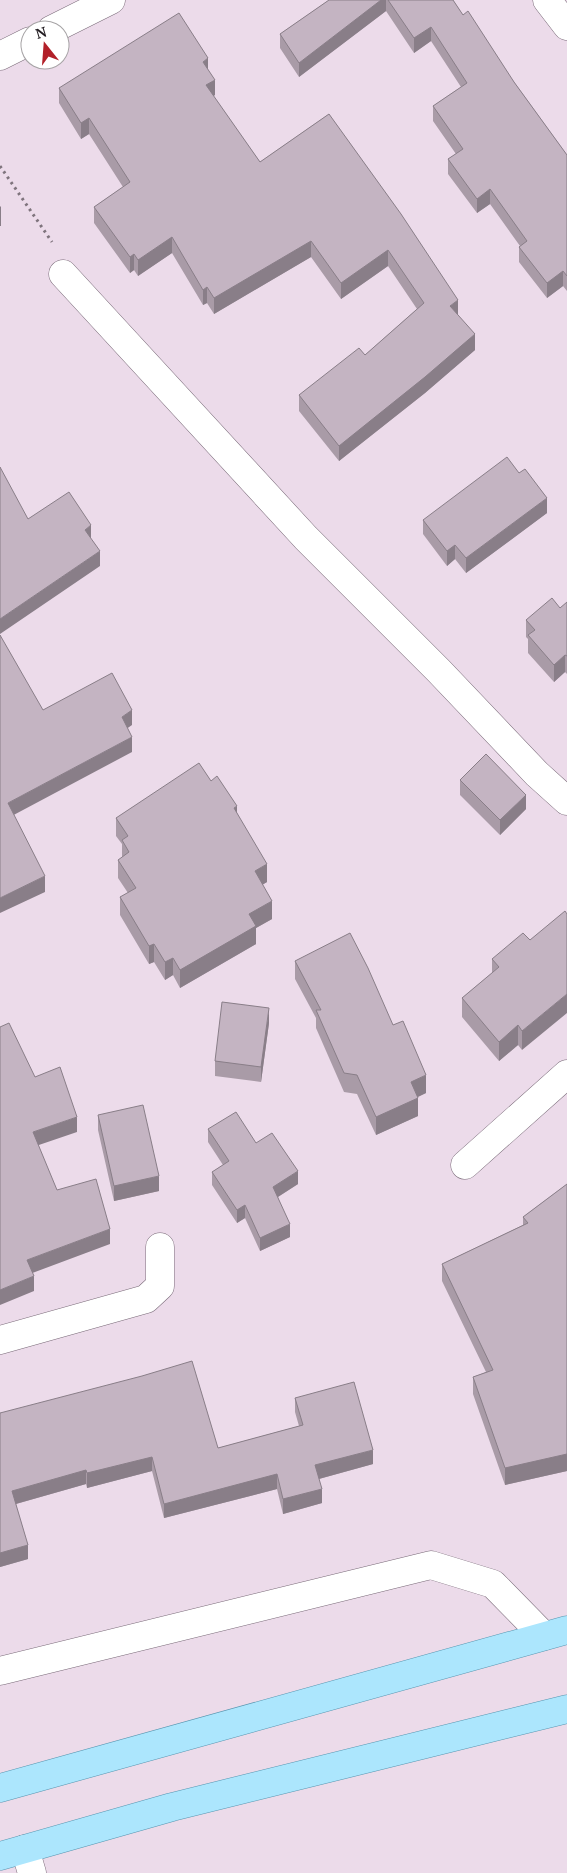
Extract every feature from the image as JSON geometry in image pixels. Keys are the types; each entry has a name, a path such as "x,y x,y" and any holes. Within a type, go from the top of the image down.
{"main road":[{"path":"0,1788 556,1633"},
{"path":"19,1860 172,1807 567,1709"}],"street":[{"path":"70,20 111,0"},
{"path":"547,0 567,26"},
{"path":"0,56 20,46"},
{"path":"63,274 306,538 439,671 537,774 567,801"},
{"path":"465,1165 567,1074"},
{"path":"0,1340 146,1299 160,1286 160,1247"},
{"path":"0,1672 431,1565 493,1584 556,1633"}],"path":[{"path":"0,166 55,246 63,274"}],"building":[{"path":"329,0 381,0 299,63 280,34"},
{"path":"388,0 453,0 463,15 468,11 514,82 567,155 567,276 563,271 547,283 519,247 527,241 490,189 477,199 448,159 463,149 433,106 467,83 431,27 414,38"},
{"path":"179,13 208,58 203,62 215,80 206,85 260,162 329,114 401,214 458,300 450,306 475,334 339,446 299,395 359,348 365,355 424,303 388,250 341,283 311,241 214,298 207,287 203,290 172,237 138,260 134,254 130,257 94,207 130,182 89,118 81,123 59,88"},
{"path":"507,457 519,473 525,469 547,498 466,558 455,545 447,551 423,520"},
{"path":"0,467 28,519 69,492 91,525 85,530 100,551 0,619"},
{"path":"552,598 560,608 567,602 567,656 565,655 554,665 528,635 535,630 526,620"},
{"path":"0,635 43,710 112,673 132,710 122,717 132,737 8,803 45,876 0,898"},
{"path":"486,754 526,795 500,820 460,780"},
{"path":"199,763 211,781 217,776 237,806 234,808 267,864 255,871 272,901 249,914 256,926 180,970 173,958 165,962 154,944 149,946 120,897 136,888 118,860 129,852 122,840 128,836 116,818"},
{"path":"565,911 567,914 567,994 522,1031 518,1025 499,1042 462,998 499,967 492,959 523,933 530,940"},
{"path":"350,933 393,1025 403,1021 426,1075 411,1082 418,1098 376,1117 357,1075 344,1073 316,1010 321,1010 295,961"},
{"path":"222,1002 269,1008 261,1067 215,1061"},
{"path":"9,1023 35,1077 60,1067 77,1117 33,1132 57,1190 96,1179 110,1229 27,1260 34,1276 0,1290 0,1027"},
{"path":"143,1105 159,1176 114,1186 98,1115"},
{"path":"236,1112 256,1143 272,1133 298,1171 273,1187 290,1224 260,1238 245,1205 237,1210 212,1172 229,1161 208,1129"},
{"path":"567,1184 567,1454 505,1468 473,1377 493,1370 442,1264 528,1223 523,1217"},
{"path":"192,1361 218,1448 303,1425 295,1398 354,1382 373,1450 315,1465 322,1489 283,1499 277,1474 164,1504 152,1457 87,1473 86,1470 12,1491 28,1545 0,1553 0,1413"}]}
